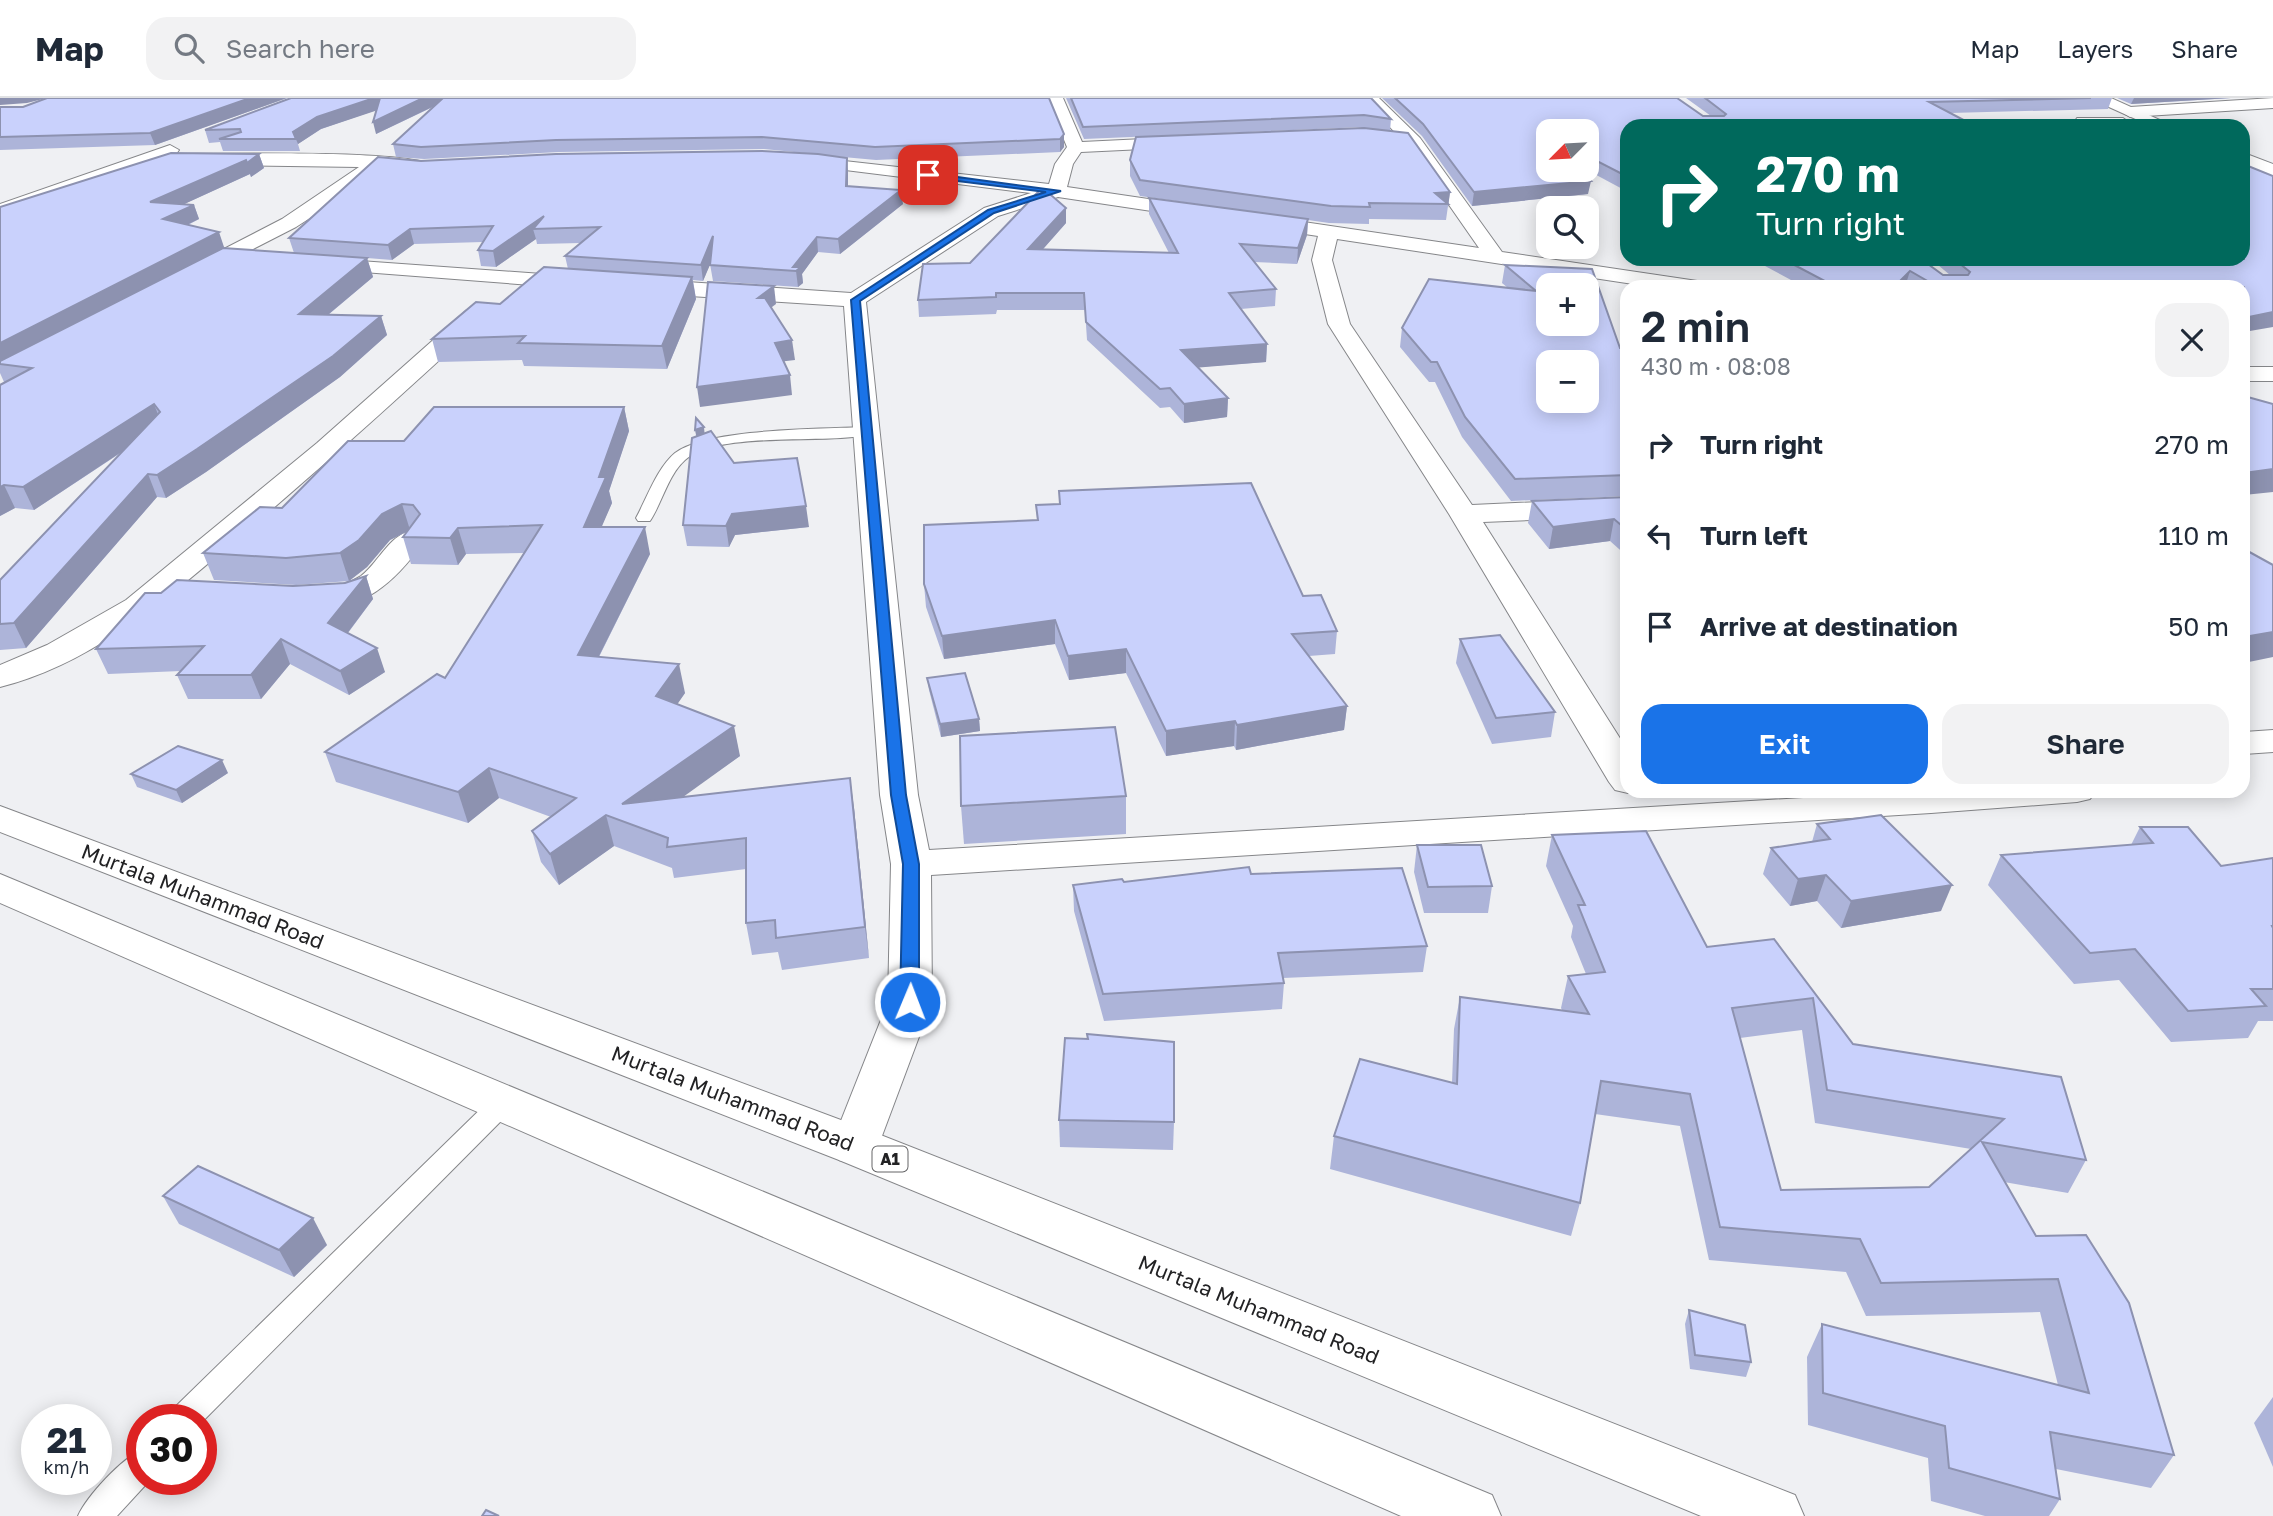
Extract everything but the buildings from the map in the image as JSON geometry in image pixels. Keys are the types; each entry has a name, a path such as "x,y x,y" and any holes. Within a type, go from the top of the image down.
{"main road":[{"path":"1055,98 1076,147"},
{"path":"1370,98 1387,132 1414,142 1495,256"},
{"path":"2089,100 2130,119 2273,103"},
{"path":"0,210 195,141"},
{"path":"1076,147 1199,142"},
{"path":"1058,191 1063,164 1076,147"},
{"path":"778,158 820,160 1058,191 1329,230 1639,280"},
{"path":"146,159 369,168 448,165"},
{"path":"2250,161 2273,171"},
{"path":"170,286 225,258 369,168"},
{"path":"2250,173 2273,183"},
{"path":"292,262 855,300 991,212 1058,191"},
{"path":"1329,230 1322,260 1339,324 1464,514 1620,769"},
{"path":"225,258 265,261"},
{"path":"0,677 59,652 137,607 327,449 447,338 520,279"},
{"path":"855,300 898,795 911,864 910,1002 856,1146"},
{"path":"2250,374 2273,374"},
{"path":"1464,514 1620,507"},
{"path":"283,595 324,597 358,592 380,578 410,540"},
{"path":"159,589 200,591"},
{"path":"2250,743 2273,741"},
{"path":"911,864 1641,805 1815,812 1990,798"},
{"name":"Murtala Muhammad Road","path":"0,818 856,1146 1773,1516"},
{"path":"0,887 1470,1516"}],"lane":[{"path":"644,518 681,456 700,447 733,440 867,431"},
{"path":"199,1404 504,1102"},
{"path":"95,1516 126,1482"}],"route":[{"path":"910,1002 911,864 898,795 855,300 991,212 1058,191 928,175"}]}
